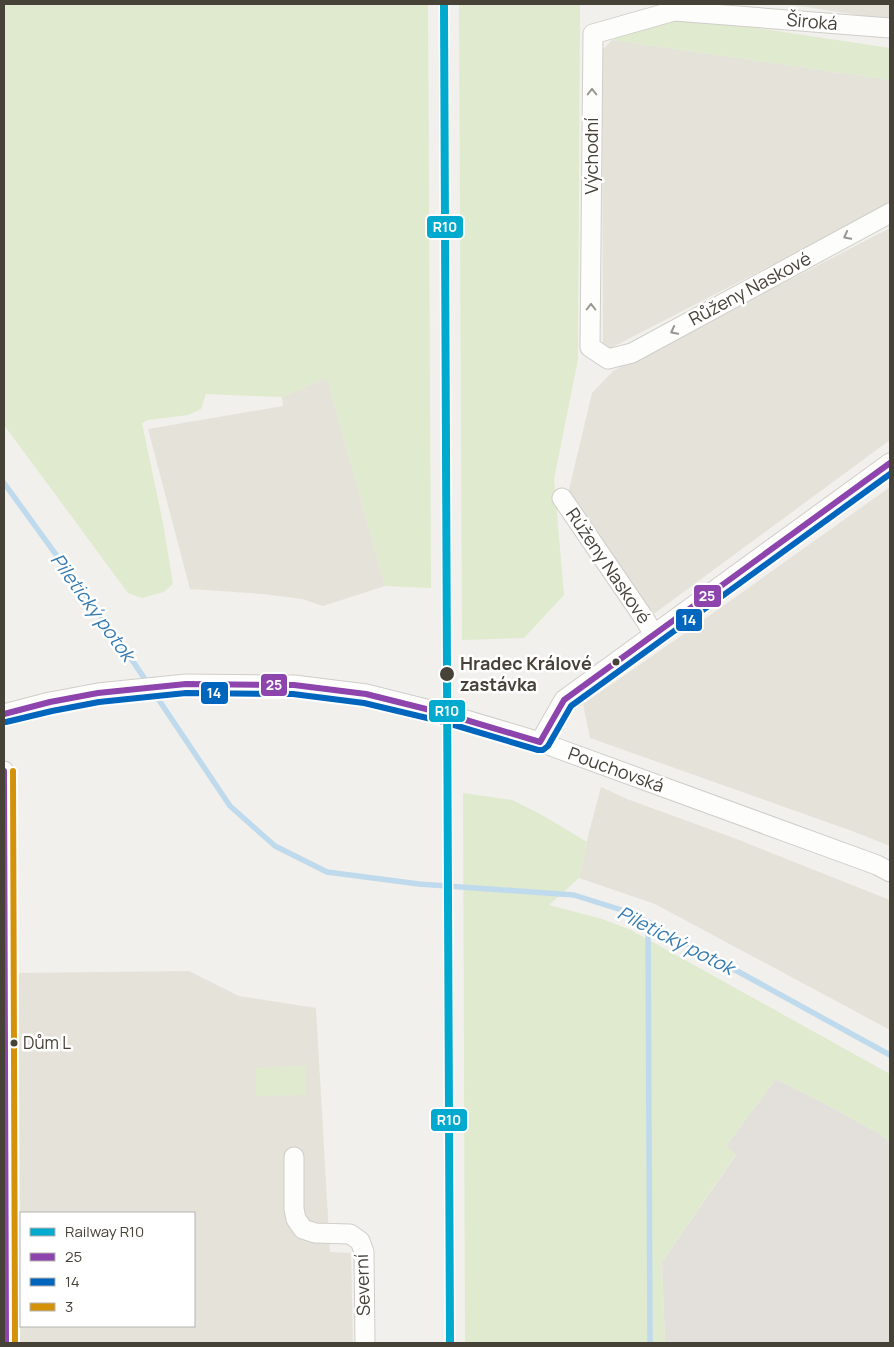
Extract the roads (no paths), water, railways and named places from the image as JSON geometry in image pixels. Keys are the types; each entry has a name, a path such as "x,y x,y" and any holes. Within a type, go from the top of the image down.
{"street":[{"name":"Široká","path":"674,7 890,28"},
{"name":"Východní","path":"608,359 590,348 593,34 674,7"},
{"name":"Růženy Naskové","path":"608,359 632,353 890,213"},
{"path":"540,742 564,700 890,463"},
{"name":"Rúženy Naskové","path":"562,498 654,635"},
{"name":"Pouchovská","path":"4,714 50,702 106,692 186,684 294,685 366,694 446,714 540,742 890,872"},
{"path":"4,771 6,1343"},
{"name":"Severní","path":"294,1157 294,1209 296,1219 303,1229 315,1233 350,1234 360,1242 364,1252 365,1343"}],"waterway":[{"name":"Piletický potok","path":"4,483 126,651 230,806 275,846 327,872 419,884 574,895 628,912 890,1055"},
{"path":"648,922 650,1343"}],"rail line":[{"name":"R10","path":"444,4 450,1343"}],"place":[{"name":"Hradec Králové zastávka","path":"447,674"},
{"name":"Dům L","path":"14,1043"}]}
